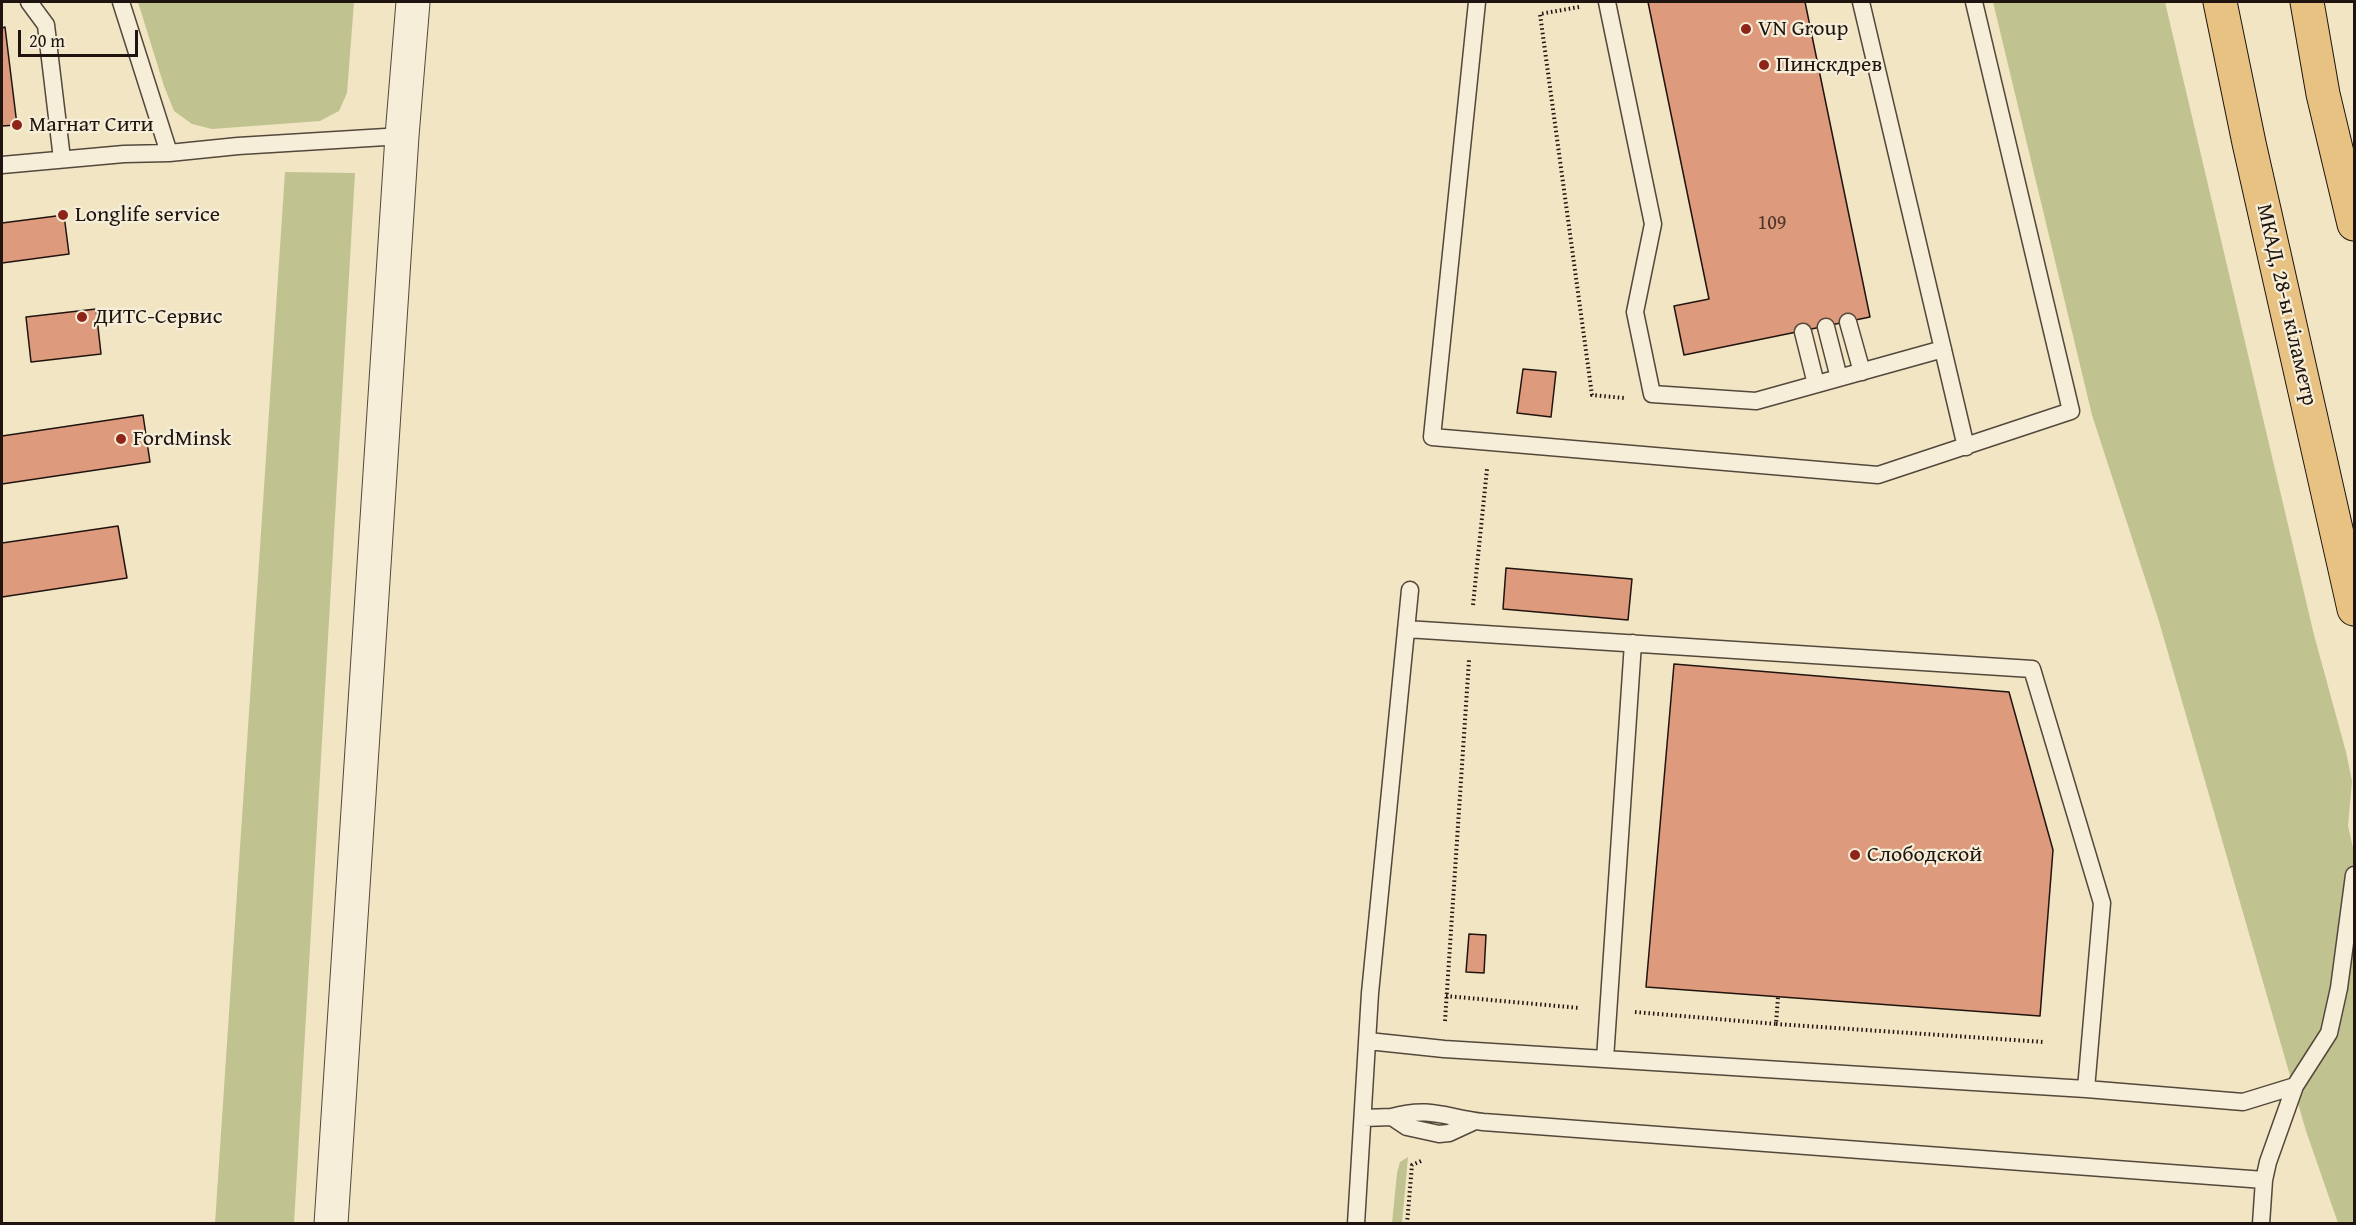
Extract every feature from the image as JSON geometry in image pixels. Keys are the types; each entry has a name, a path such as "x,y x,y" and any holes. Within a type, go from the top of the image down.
{"highway":[{"name":"МКАД, 28-ы кіламетр","path":"2220,2 2249,143 2355,609"},
{"path":"2307,2 2323,94 2355,224"}],"street":[{"path":"331,1224 402,136 413,2"}],"lane":[{"path":"29,2 46,25 62,159"},
{"path":"121,2 169,153"},
{"path":"1477,2 1432,437 1878,475 2071,411 1974,2"},
{"path":"1607,2 1653,225 1635,312 1652,394 1756,401 1943,349"},
{"path":"1861,2 1966,447"},
{"path":"2,165 238,146 402,136"},
{"path":"1848,322 1862,372"},
{"path":"1826,327 1839,378"},
{"path":"1803,332 1816,384"},
{"path":"1356,1224 1370,993 1410,590"},
{"path":"1406,629 2032,669 2102,903 2086,1089"},
{"path":"1605,1059 1633,643"},
{"path":"2261,1224 2264,1180 2268,1162 2295,1086 2329,1033 2355,875"},
{"path":"1368,1041 1444,1049 2086,1089 2243,1102 2295,1086"},
{"path":"1363,1118 1392,1118 1411,1112 1443,1113 1475,1121 2264,1180"}],"path":[{"path":"1607,2 1539,14 1592,395 1627,398"},
{"path":"1444,1049 1471,633 1491,442"},
{"path":"1776,1024 2044,1042"}],"green space":[{"path":"138,2 354,2 347,93 339,111 320,121 212,129 192,124 174,111"},
{"path":"1993,2 2165,2 2314,635 2352,781 2348,826 2354,852 2354,1223 2338,1223 2306,1131 2158,618 2092,415"},
{"path":"285,172 355,173 294,1223 215,1223"},
{"path":"1408,1157 1402,1223 1392,1223 1397,1173 1400,1162"}],"building":[{"path":"1648,2 1805,2 1870,317 1684,355 1674,306 1709,299"},
{"path":"5,27 17,125 2,126 2,28"},
{"path":"64,215 69,254 2,263 2,223"},
{"path":"96,309 101,354 31,362 26,317"},
{"path":"1523,369 1556,372 1551,417 1517,413"},
{"path":"143,415 150,462 2,484 2,436"},
{"path":"118,526 127,578 2,597 2,543"},
{"path":"1506,568 1632,579 1628,620 1503,609"},
{"path":"1674,664 2009,692 2053,850 2040,1016 1646,987"},
{"path":"1469,934 1486,935 1484,973 1466,972"}],"place":[{"name":"VN Group","path":"1746,29"},
{"name":"Пинскдрев","path":"1764,65"},
{"name":"Магнат Cити","path":"17,125"},
{"name":"Longlife service","path":"63,215"},
{"name":"ДИТС-Сервис","path":"82,317"},
{"name":"FordMinsk","path":"121,439"},
{"name":"Слободской","path":"1855,855"}]}
